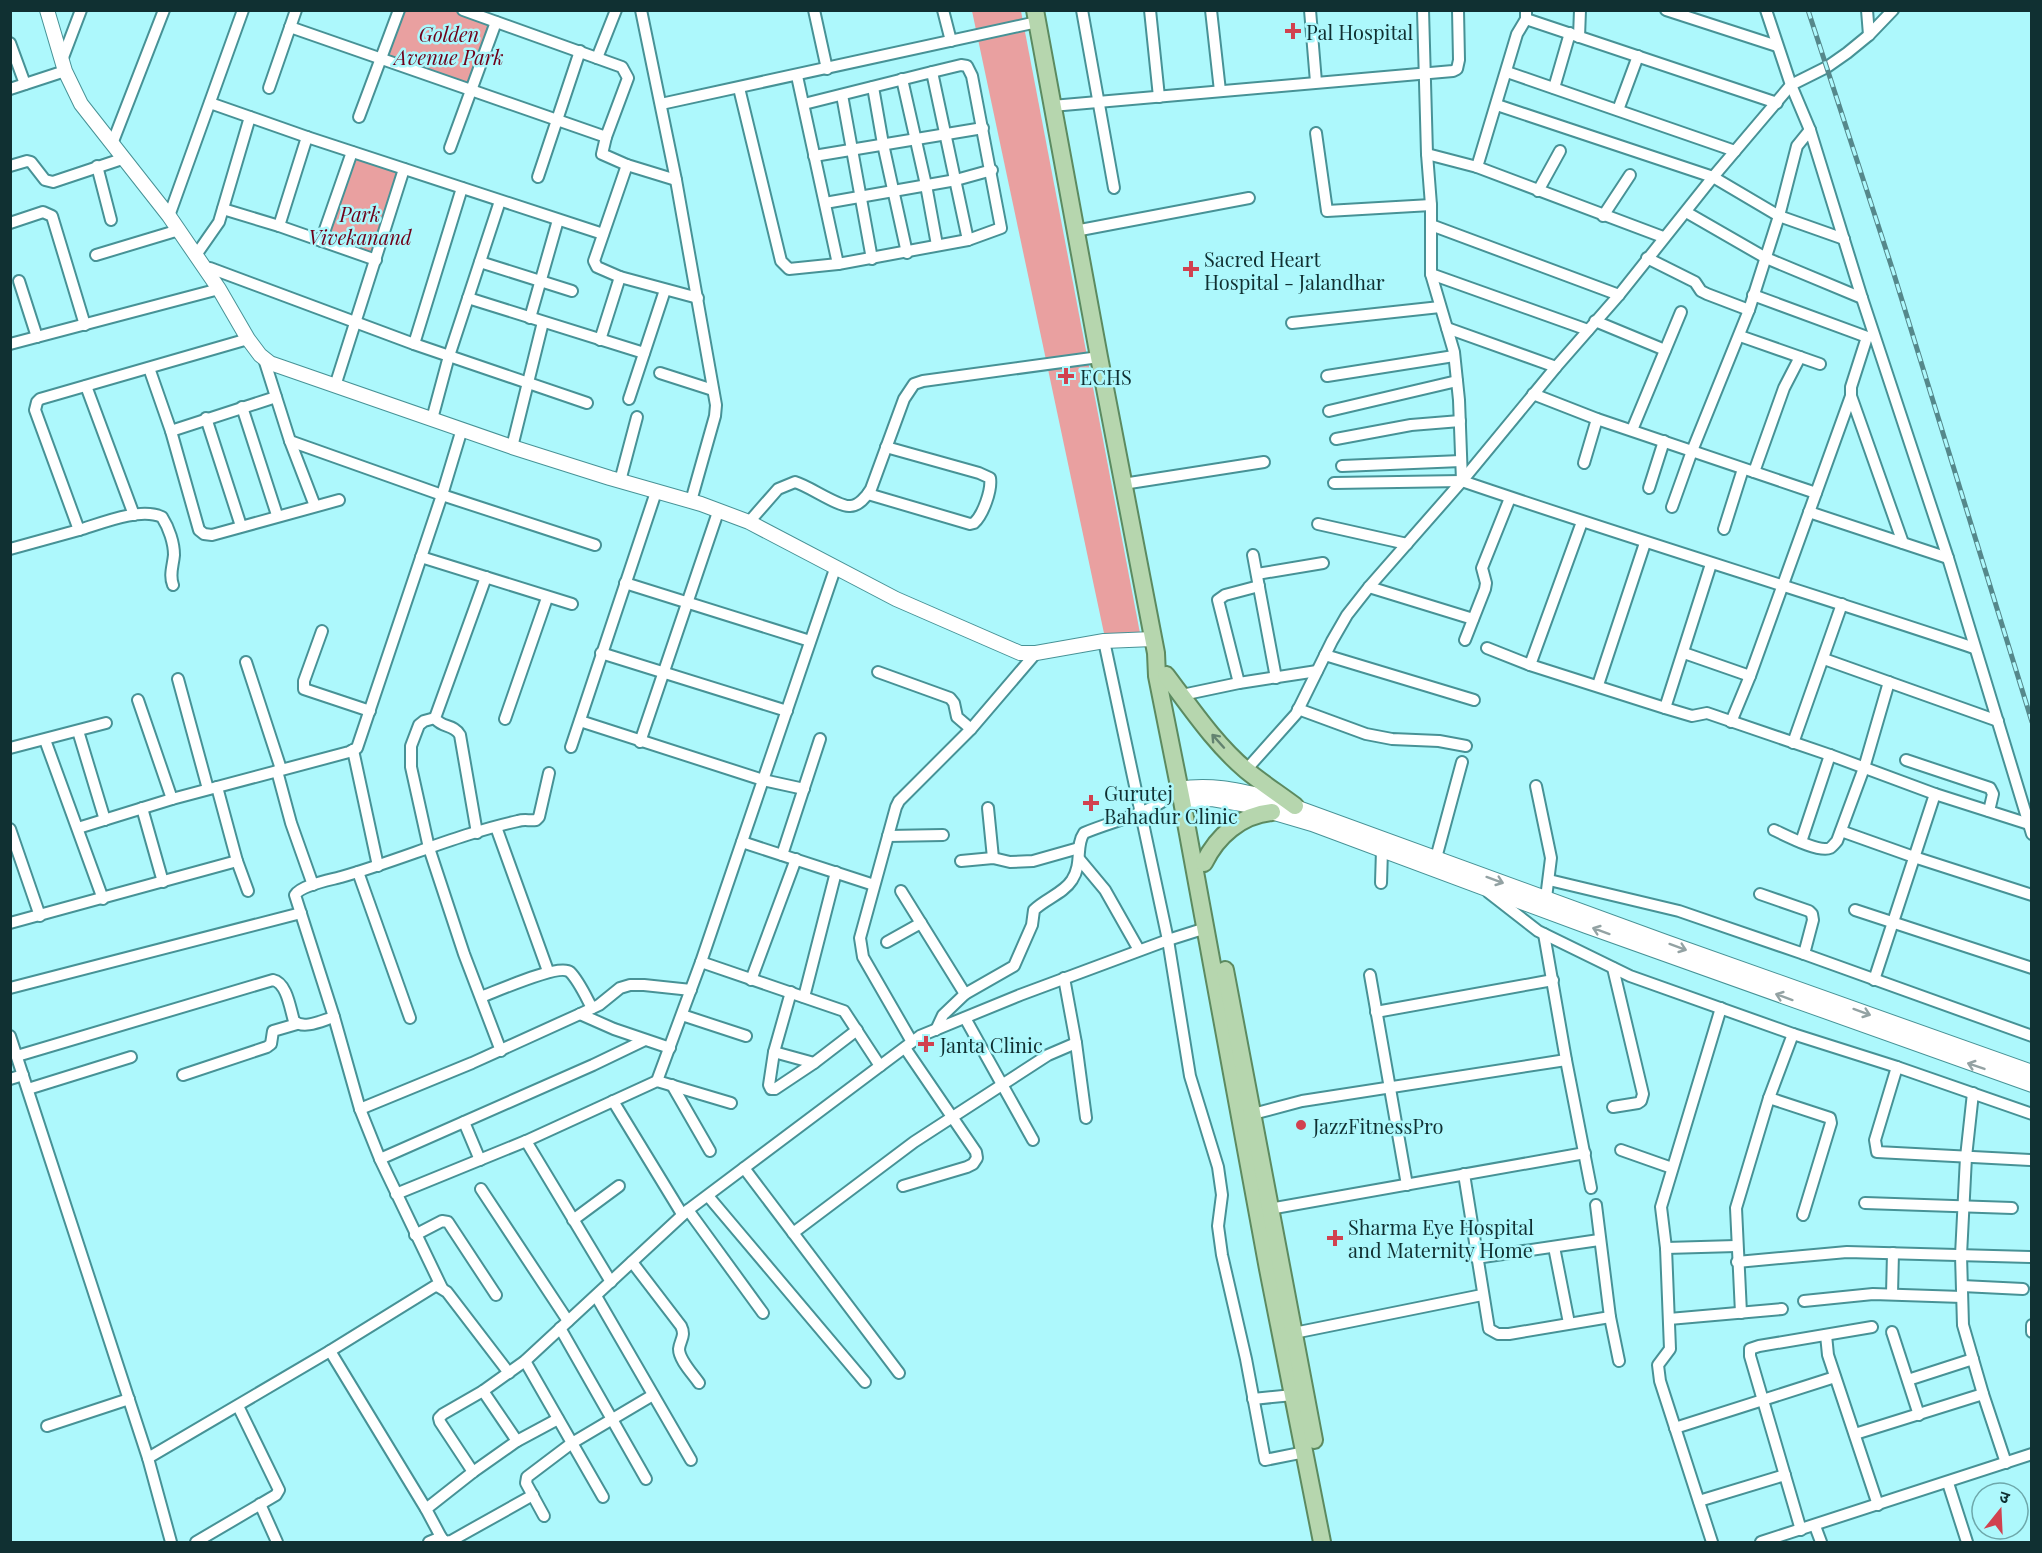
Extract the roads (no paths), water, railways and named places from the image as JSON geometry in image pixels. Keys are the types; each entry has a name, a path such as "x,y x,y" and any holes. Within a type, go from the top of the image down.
{"main road":[{"path":"1036,16 1154,646 1157,676 1206,928 1287,1334 1334,1542"},
{"path":"1154,646 1166,675 1182,796 1204,863 1253,1114 1287,1334 1293,1395 1322,1542"},
{"path":"1166,675 1203,724 1246,770 1294,806"},
{"path":"1204,863 1211,848 1240,822 1258,814 1272,812"}],"street":[{"path":"10,89 26,84 63,65 81,10"},
{"path":"111,144 164,10"},
{"path":"169,216 243,10"},
{"path":"269,88 296,10"},
{"path":"359,117 399,10"},
{"path":"463,10 475,12 496,22 622,67 628,78 606,136 602,154 627,165 676,180"},
{"path":"597,58 616,10"},
{"path":"641,10 676,180 716,405 715,416 691,501"},
{"path":"814,10 827,69"},
{"path":"944,10 951,41"},
{"path":"1082,10 1114,188"},
{"path":"1150,10 1159,97"},
{"path":"1211,10 1220,91"},
{"path":"1310,10 1316,82"},
{"path":"1423,10 1427,154 1431,205 1431,274 1454,356 1462,481"},
{"path":"1052,106 1453,71 1457,69 1459,60 1458,10"},
{"path":"1554,88 1574,35 1580,10"},
{"path":"1666,10 1777,46"},
{"path":"1766,10 1791,85 1810,130 1862,298 1948,558 2030,829"},
{"path":"1867,10 1869,35"},
{"path":"1246,770 1298,709 1347,615 1369,587 1619,295 1663,237 1791,85 1827,67 1869,35 1893,10"},
{"path":"51,15 63,65 81,104 169,216 219,289 248,339 264,359 290,441 315,506"},
{"path":"1477,167 1517,34 1526,15 1574,35 1777,103"},
{"path":"661,104 951,41 1036,16"},
{"path":"450,148 496,22"},
{"path":"290,27 606,136"},
{"path":"10,43 26,84"},
{"path":"538,177 580,51"},
{"path":"1618,110 1638,56"},
{"path":"739,88 781,261 789,269 907,253 968,240 1001,228 992,170 972,76 967,66 961,65 804,104"},
{"path":"932,72 968,240"},
{"path":"1507,72 1735,151"},
{"path":"797,76 838,264"},
{"path":"903,79 937,246"},
{"path":"873,87 907,253"},
{"path":"842,95 872,259"},
{"path":"210,103 603,234"},
{"path":"1497,105 1713,177 1779,216 1844,239"},
{"path":"196,255 216,229 250,117"},
{"path":"814,156 983,128"},
{"path":"1672,507 1692,451 1740,336 1779,216 1797,146 1810,130"},
{"path":"1316,133 1327,211 1431,205"},
{"path":"279,226 307,137"},
{"path":"1538,191 1560,151"},
{"path":"321,241 352,152"},
{"path":"1427,154 1477,167 1663,237"},
{"path":"10,166 31,162 49,182 122,159"},
{"path":"627,165 595,256 595,265 620,277 698,298"},
{"path":"97,166 111,220"},
{"path":"335,386 405,169"},
{"path":"825,203 956,180 992,170"},
{"path":"1603,216 1630,175"},
{"path":"414,344 462,188"},
{"path":"1075,231 1249,198"},
{"path":"432,419 449,356 500,201"},
{"path":"223,209 376,260"},
{"path":"10,223 43,212 52,216 85,325"},
{"path":"1686,212 1766,258 1862,298"},
{"path":"530,318 558,220"},
{"path":"1431,225 1619,295"},
{"path":"96,255 179,230"},
{"path":"1647,258 1695,282 1701,291 1749,310"},
{"path":"480,262 572,291"},
{"path":"206,269 210,268 414,344 587,403"},
{"path":"1431,274 1665,350"},
{"path":"600,340 620,277"},
{"path":"19,281 37,337"},
{"path":"10,344 219,289"},
{"path":"629,399 665,290"},
{"path":"1753,295 1867,337 1851,387 1851,396 1903,543"},
{"path":"468,298 644,353"},
{"path":"1292,323 1440,307"},
{"path":"1632,430 1681,312"},
{"path":"512,447 543,322"},
{"path":"1447,328 1556,367"},
{"path":"1740,336 1820,364"},
{"path":"79,530 35,405 40,399 248,339"},
{"path":"1327,376 1454,356"},
{"path":"748,522 778,489 790,483 801,484 849,507 868,494 908,392 914,384 1099,357"},
{"path":"1724,529 1784,388 1800,357"},
{"path":"264,359 279,367 512,447 691,501 748,522 896,599 1020,653 1036,653 1104,641 1154,646"},
{"path":"149,368 171,431 199,530 205,535 339,500"},
{"path":"660,374 713,390"},
{"path":"1329,411 1457,381"},
{"path":"86,386 134,514"},
{"path":"1533,394 1597,419 1816,493"},
{"path":"1731,722 1750,676 1851,396"},
{"path":"171,431 276,397"},
{"path":"242,407 277,515"},
{"path":"620,481 637,417"},
{"path":"206,418 241,526"},
{"path":"1584,463 1597,419"},
{"path":"1336,439 1411,425 1460,422"},
{"path":"78,828 172,799 353,750 360,741 462,429"},
{"path":"290,441 442,495 595,544"},
{"path":"1649,488 1664,441"},
{"path":"868,494 970,524 977,521 979,517 990,485 990,478 886,447"},
{"path":"1342,465 1461,461"},
{"path":"1123,484 1264,462"},
{"path":"1334,483 1462,481 1645,543 1974,648"},
{"path":"571,747 656,492"},
{"path":"1465,640 1485,589 1486,583 1482,568 1510,498"},
{"path":"640,742 718,512"},
{"path":"1809,512 1948,558"},
{"path":"10,549 134,514 153,514 162,517 172,545 173,585"},
{"path":"1530,664 1582,522"},
{"path":"1318,524 1407,544"},
{"path":"1598,685 1645,543"},
{"path":"1253,555 1276,678"},
{"path":"421,557 572,604"},
{"path":"1257,574 1323,562"},
{"path":"1665,708 1711,564"},
{"path":"657,1081 701,962 835,569"},
{"path":"435,718 486,577"},
{"path":"625,583 810,641"},
{"path":"1239,683 1218,600 1225,595 1259,586"},
{"path":"1369,587 1473,619"},
{"path":"505,719 547,598"},
{"path":"1793,743 1842,604"},
{"path":"322,632 304,681 304,689 370,711"},
{"path":"1104,641 1168,940 1190,1076 1221,1184 1222,1204 1218,1226 1222,1255 1265,1460 1305,1452"},
{"path":"1487,648 1692,716 1707,712 1935,794 1989,811 2030,829"},
{"path":"601,653 787,711"},
{"path":"903,1186 973,1164 977,1158 976,1152 952,1118 908,1045 863,957 860,938 899,801 971,729 1036,653"},
{"path":"1684,653 1750,676"},
{"path":"1325,655 1474,699"},
{"path":"1824,659 1998,720"},
{"path":"246,662 279,770 291,823 313,885"},
{"path":"1182,695 1239,683 1317,671"},
{"path":"878,672 950,698 954,703 957,717 971,729"},
{"path":"178,679 212,788 248,891"},
{"path":"1774,830 1817,847 1831,848 1837,841 1864,768 1889,682"},
{"path":"138,700 172,799"},
{"path":"1298,709 1366,734 1392,739 1439,741 1466,746"},
{"path":"435,718 438,722 455,728 459,732 477,832"},
{"path":"435,718 419,725 411,746 410,762 429,848 501,1051"},
{"path":"580,721 763,780 804,789"},
{"path":"10,748 106,723"},
{"path":"78,731 105,820"},
{"path":"782,855 820,739"},
{"path":"45,740 103,899"},
{"path":"353,750 378,866"},
{"path":"1801,842 1830,755"},
{"path":"1906,760 1990,788 1993,794 1989,811"},
{"path":"1436,858 1462,762"},
{"path":"441,1288 380,1159 360,1109 334,1017 295,895 300,890 313,885 378,866 477,832 518,820 538,819 549,773"},
{"path":"936,1030 943,1015 965,994 1014,966 1032,925 1034,910 1068,885 1072,879 1080,860 1079,848 1084,833 1208,786 1240,791 1294,806 1382,850 1480,886 1921,1040 2031,1072"},
{"path":"1536,786 1551,858 1546,898"},
{"path":"1874,980 1935,794"},
{"path":"1182,796 1223,801 1272,812 1314,818 1436,858 1921,1040 2031,1086"},
{"path":"142,808 163,882"},
{"path":"988,808 993,858"},
{"path":"496,827 548,972"},
{"path":"10,830 40,916"},
{"path":"1841,831 2031,895"},
{"path":"888,836 944,835"},
{"path":"742,843 874,885"},
{"path":"961,861 993,858 1010,862 1033,861 1079,848"},
{"path":"1381,883 1382,850"},
{"path":"751,980 796,859"},
{"path":"1080,860 1105,890 1138,951"},
{"path":"10,923 237,861"},
{"path":"358,872 410,1018"},
{"path":"804,998 836,872"},
{"path":"1549,880 1679,911 2031,1036"},
{"path":"1480,886 1544,934 1613,968 1793,1034 1897,1067 2031,1114"},
{"path":"901,891 965,994"},
{"path":"1760,894 1812,914 1813,920 1803,954"},
{"path":"1855,910 2031,968"},
{"path":"10,988 301,913"},
{"path":"887,942 921,923"},
{"path":"473,1472 439,1418 443,1414 483,1391 525,1361 685,1212 920,1036 1064,978 1206,928"},
{"path":"1544,934 1591,1188"},
{"path":"701,962 844,1011 880,1066"},
{"path":"1613,968 1643,1094 1638,1103 1613,1107"},
{"path":"481,997 562,969 570,972 592,1008"},
{"path":"1370,975 1407,1185"},
{"path":"1064,978 1086,1118"},
{"path":"17,1056 273,980 283,986 297,1024"},
{"path":"1376,1012 1552,980"},
{"path":"360,1109 501,1051 599,1005 613,992 630,985 691,990"},
{"path":"791,992 774,1052 769,1085 773,1089 814,1063 857,1030"},
{"path":"1712,1542 1658,1369 1659,1362 1670,1349 1666,1248 1661,1207 1721,1008"},
{"path":"580,1014 614,1029 670,1048"},
{"path":"682,1016 746,1036"},
{"path":"183,1074 267,1047 271,1044 273,1031 334,1017"},
{"path":"965,1018 1033,1140"},
{"path":"1741,1313 1735,1214 1769,1098 1793,1034"},
{"path":"10,1035 148,1458 171,1542"},
{"path":"380,1159 645,1040"},
{"path":"793,1233 914,1142 1048,1055 1076,1043"},
{"path":"774,1052 814,1063"},
{"path":"28,1089 131,1057"},
{"path":"1253,1114 1302,1101 1566,1060"},
{"path":"1897,1067 1875,1140 1875,1150 1881,1153 2030,1160"},
{"path":"10,1079 23,1075"},
{"path":"396,1194 526,1141 657,1081 731,1103"},
{"path":"672,1085 710,1151"},
{"path":"1973,1093 1966,1157 1962,1255 1963,1325 2006,1462"},
{"path":"1769,1098 1825,1115 1831,1121 1803,1215"},
{"path":"613,1101 685,1212 764,1313"},
{"path":"464,1122 480,1160"},
{"path":"526,1141 611,1282"},
{"path":"1621,1150 1672,1168"},
{"path":"1269,1209 1585,1153"},
{"path":"744,1168 899,1373"},
{"path":"1464,1174 1486,1324 1489,1329 1498,1334 1610,1317"},
{"path":"573,1220 619,1186"},
{"path":"482,1189 564,1325 612,1420 646,1479"},
{"path":"708,1196 865,1382"},
{"path":"1865,1203 2012,1208"},
{"path":"1596,1205 1610,1317 1619,1361"},
{"path":"415,1235 442,1221 448,1222 496,1295"},
{"path":"1476,1258 1599,1240"},
{"path":"1554,1246 1569,1323"},
{"path":"1666,1248 1736,1246"},
{"path":"1737,1262 1847,1252 2030,1257"},
{"path":"1892,1294 1893,1253"},
{"path":"632,1262 681,1326 684,1337 679,1349 680,1355 699,1383"},
{"path":"148,1458 330,1351 432,1287 441,1288 447,1292 509,1372"},
{"path":"1804,1301 1873,1293 2023,1289"},
{"path":"1287,1334 1482,1295"},
{"path":"596,1296 691,1460"},
{"path":"1669,1318 1782,1309"},
{"path":"2031,1325 2031,1332"},
{"path":"1801,1530 1750,1356 1750,1349 1872,1327"},
{"path":"1892,1332 1919,1414"},
{"path":"1826,1335 1828,1355 1878,1505"},
{"path":"330,1351 445,1542 451,1541 533,1495"},
{"path":"1908,1380 1973,1359"},
{"path":"525,1361 603,1497"},
{"path":"1675,1428 1835,1377"},
{"path":"483,1391 517,1441"},
{"path":"1856,1434 1983,1394"},
{"path":"544,1516 526,1483 526,1477 572,1443 653,1395"},
{"path":"1253,1399 1293,1395"},
{"path":"47,1426 129,1399"},
{"path":"196,1542 279,1490 238,1406"},
{"path":"426,1509 517,1441 558,1419"},
{"path":"1761,1542 1948,1483 2031,1454"},
{"path":"1699,1501 1785,1474"},
{"path":"1948,1483 1967,1542"},
{"path":"260,1504 277,1542"},
{"path":"1815,1526 1821,1542"},
{"path":"429,1542 441,1537"}],"railway":[{"path":"1808,10 1893,271 2032,722"}],"place":[{"name":"Pal Hospital","path":"1293,31"},
{"name":"Sacred Heart Hospital - Jalandhar","path":"1191,269"},
{"name":"ECHS","path":"1066,376"},
{"name":"Gurutej Bahadur Clinic","path":"1091,803"},
{"name":"Janta Clinic","path":"926,1044"},
{"name":"JazzFitnessPro","path":"1301,1125"},
{"name":"Sharma Eye Hospital and Maternity Home","path":"1335,1238"}],"park label":[{"name":"Golden Avenue Park","path":"449,44"},
{"name":"Park Vivekanand","path":"360,224"}]}
